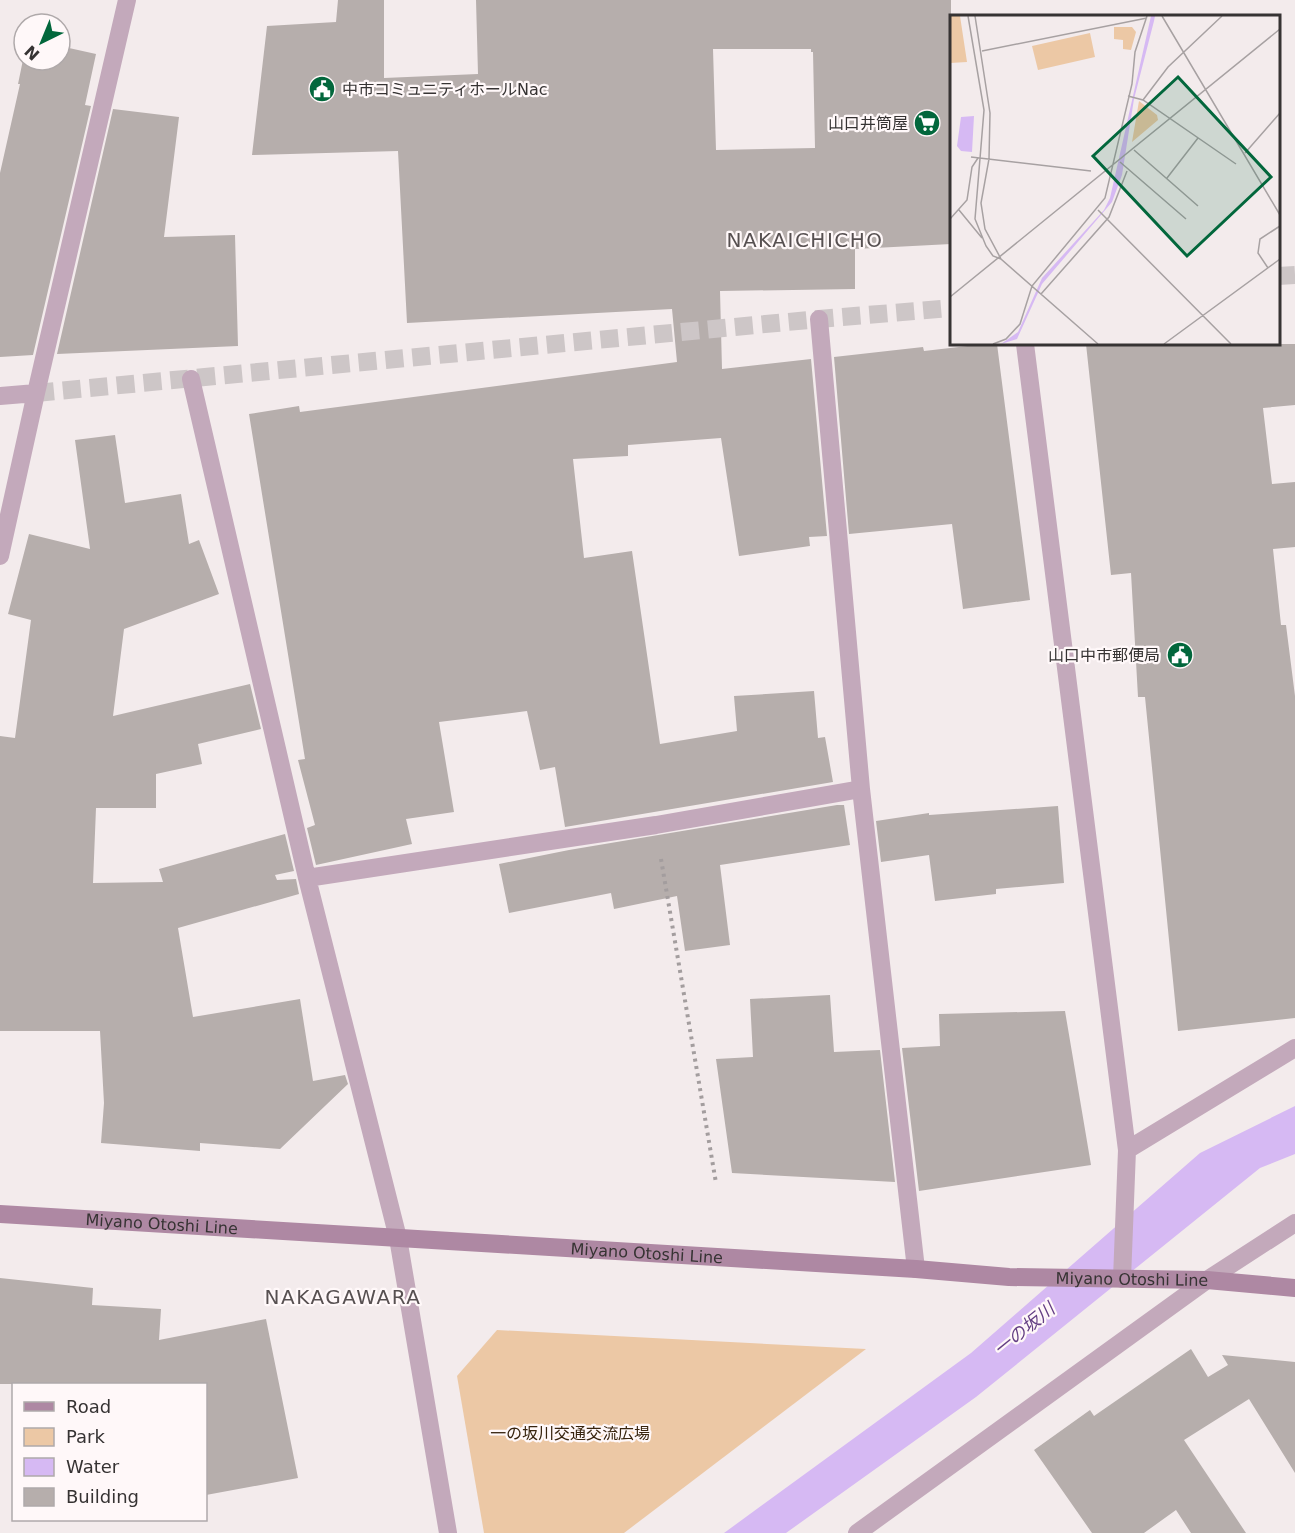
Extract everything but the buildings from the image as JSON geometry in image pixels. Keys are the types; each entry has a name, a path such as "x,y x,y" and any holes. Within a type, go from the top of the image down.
{"main road":[{"name":"Miyano Otoshi Line","path":"0,1215 916,1269 1010,1277 1207,1280 1295,1288"}],"street":[{"path":"0,556 127,0"},
{"path":"819,319 861,789 916,1269"},
{"path":"1025,345 1127,1150 1122,1279"},
{"path":"191,379 307,878 398,1238 447,1533"},
{"path":"0,396 36,393"},
{"path":"307,878 656,825 861,789"},
{"path":"1127,1150 1295,1048"},
{"path":"857,1533 1207,1280 1295,1223"}],"path":[{"path":"656,825 716,1183"}],"green space":[{"name":"一の坂川交通交流広場","path":"497,1330 866,1349 624,1533 484,1533 457,1376"}],"water":[{"name":"一の坂川","path":"1295,1106 1295,1154 1260,1168 976,1397 786,1533 724,1533 971,1353 1200,1153"}],"tunnel":[{"path":"1280,276 1295,275"},
{"path":"36,393 950,308"}],"place":[{"name":"中市コミュニティホールNac","path":"322,89"},
{"name":"山口井筒屋","path":"927,123"},
{"name":"山口中市郵便局","path":"1180,655"}],"district":[{"name":"NAKAICHICHO","path":"805,240"},
{"name":"NAKAGAWARA","path":"343,1297"}]}
